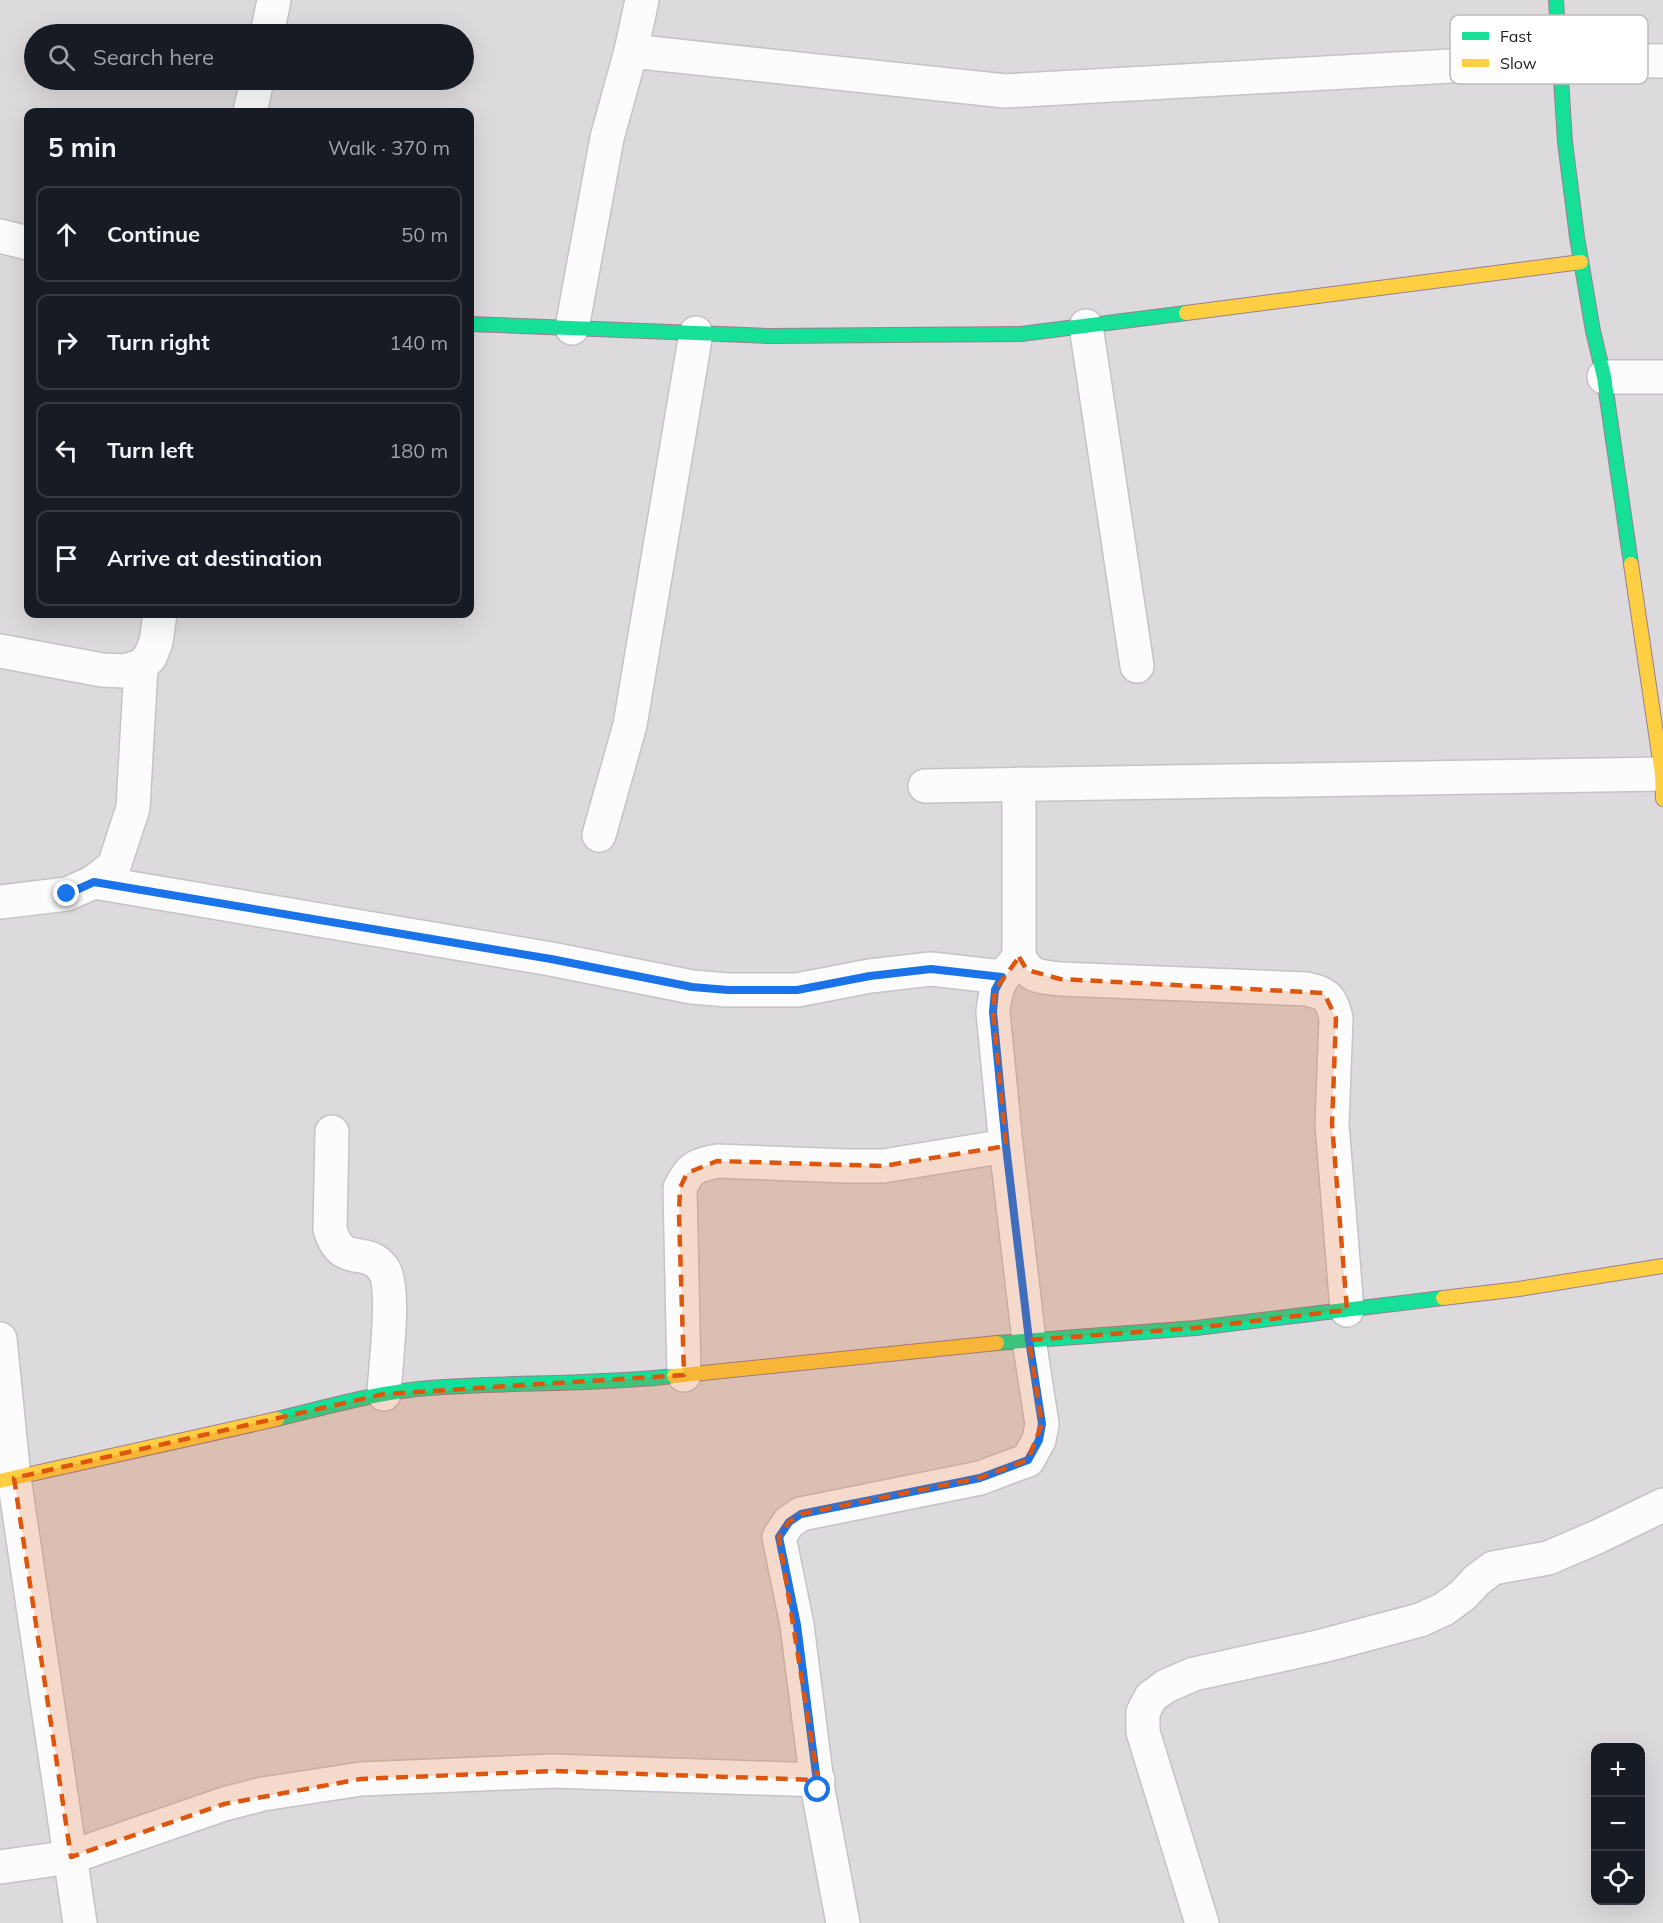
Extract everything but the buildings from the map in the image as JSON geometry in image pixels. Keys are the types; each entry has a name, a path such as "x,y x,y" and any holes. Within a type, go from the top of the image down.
{"street":[{"path":"269,24 274,0"},
{"path":"572,328 607,138 631,51 642,0"},
{"path":"1556,0 1556,15"},
{"path":"631,51 1005,91 1450,66"},
{"path":"1648,61 1663,61"},
{"path":"926,786 1019,784 1662,786 1604,377 1594,338 1567,169 1560,84"},
{"path":"251,108 255,90"},
{"path":"0,236 24,242"},
{"path":"474,324 770,336 1021,334 1581,262"},
{"path":"1086,326 1137,666"},
{"path":"599,836 630,725 696,333"},
{"path":"1604,377 1663,377"},
{"path":"0,651 102,670 125,671 141,666 150,657 156,642 159,618"},
{"path":"0,902 67,894 94,882 114,866 133,808 141,666"},
{"path":"843,1923 818,1780 797,1625 779,1537 789,1522 801,1514 980,1478 1028,1460 1039,1440 1042,1424 1029,1340 993,1012 995,990 1010,967 1019,784"},
{"path":"94,882 540,957 692,987 728,990 797,990 870,976 931,969 1010,967 1027,970 1037,976 1060,979 1306,988 1324,993 1333,1004 1336,1018 1332,1124 1347,1310"},
{"path":"332,1132 330,1229 334,1242 344,1253 372,1259 384,1269 388,1279 384,1394"},
{"path":"684,1375 680,1188 687,1173 697,1165 717,1161 883,1166 1006,1146"},
{"path":"7,1480 384,1394 428,1388 627,1381 1029,1340 1196,1328 1519,1289 1663,1266"},
{"path":"0,1339 7,1480 80,1923"},
{"path":"1202,1923 1143,1732 1143,1712 1151,1697 1166,1686 1194,1674 1322,1646 1420,1620 1444,1609 1493,1568 1548,1558 1597,1538 1663,1505"},
{"path":"0,1867 70,1857 224,1804 263,1794 361,1779 553,1771 818,1780"}],"highlighted area":[{"path":"1019,957 1027,970 1060,979 1324,993 1336,1018 1332,1124 1347,1310 1196,1328 1029,1340 1042,1424 1028,1460 980,1478 801,1514 789,1522 779,1537 818,1780 553,1771 361,1779 224,1804 71,1857 14,1478 384,1394 684,1375 679,1214 680,1188 687,1173 717,1161 883,1166 1006,1146 993,1012 995,990"}],"shaded area":[{"path":"0,0 1663,0 1663,1923 0,1923"}],"traffic: fast":[{"path":"1556,0 1557,15"},
{"path":"1561,84 1565,142 1577,237 1593,331 1604,377 1631,564"},
{"path":"474,324 769,336 1021,334 1186,313"},
{"path":"997,1343 1196,1328 1443,1298"},
{"path":"277,1419 353,1400 410,1390 674,1376"}],"traffic: slow":[{"path":"1186,313 1581,262"},
{"path":"1631,564 1662,774 1663,799"},
{"path":"1443,1298 1519,1289 1663,1266"},
{"path":"674,1376 997,1343"},
{"path":"0,1481 277,1419"}],"route":[{"path":"67,894 94,882 551,959 692,987 728,990 797,990 870,976 931,969 1002,977 995,990 993,1012 1029,1340 1042,1424 1039,1440 1028,1460 1013,1467 980,1478 801,1514 789,1522 779,1537 797,1625 818,1790"}]}
